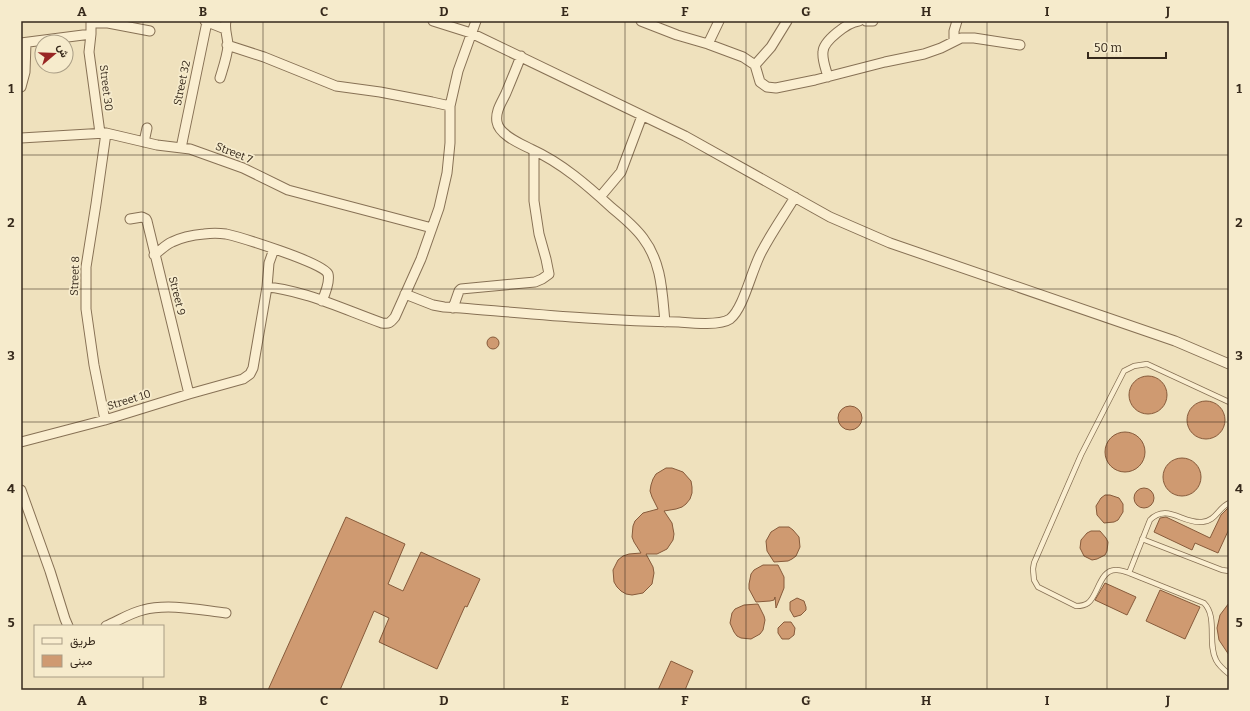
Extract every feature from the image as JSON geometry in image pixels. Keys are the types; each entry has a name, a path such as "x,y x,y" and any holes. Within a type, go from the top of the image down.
{"street":[{"path":"433,21 471,33 521,56 685,136 830,217 890,243 1175,341 1229,364"},
{"path":"274,249 269,263 267,288 282,288 386,324 390,323 395,317 421,259 439,208 447,173 450,143 450,106 458,70 476,21"},
{"path":"641,21 677,35 708,44 743,57 755,65 760,82 767,87 776,88 924,54 941,48 961,38 974,38 1020,45"},
{"path":"708,44 719,21"},
{"path":"755,65 771,47 787,21"},
{"path":"828,77 822,51 826,43 840,30 854,21 859,21"},
{"path":"866,21 873,21"},
{"path":"954,41 954,31 957,21"},
{"path":"91,22 108,23 150,31"},
{"name":"Street 30","path":"91,22 89,52 103,133"},
{"path":"206,22 225,25 228,45 220,78"},
{"name":"Street 32","path":"181,148 206,22"},
{"path":"21,87 24,72 24,43 91,34"},
{"path":"228,45 264,57 336,86 380,92 450,106"},
{"path":"521,56 498,110 497,122 501,130 513,141 534,150 560,165 600,197 643,238 652,253 662,282 665,322"},
{"path":"600,197 621,172 642,116"},
{"path":"144,142 147,128"},
{"name":"Street 7","path":"21,138 103,133 144,142 190,149 243,168 288,190 432,228"},
{"name":"Street 8","path":"103,133 96,204 86,267 86,308 104,420"},
{"path":"453,308 461,289 535,282 549,274 539,234 534,201 534,150"},
{"path":"405,294 433,306 453,308 626,321 725,321 731,318 736,311 746,291 753,269 761,252 795,197"},
{"name":"Street 9","path":"130,219 142,217 146,219 189,394"},
{"path":"154,255 171,242 187,236 206,233 224,234 242,238 321,267 326,271 328,277 326,291 322,301"},
{"name":"Street 10","path":"21,442 104,420 244,379 250,374 253,368 267,288"},
{"path":"21,490 68,625"},
{"path":"108,625 142,610 153,608 182,608 226,613"}],"lane":[{"path":"1229,402 1147,364 1134,366 1124,371 1081,455 1034,563 1033,569 1034,580 1038,587 1076,606 1082,606 1088,603 1105,574 1110,571 1117,570 1129,573 1204,603 1208,607 1210,616 1213,653 1216,661 1229,674"},
{"path":"1129,573 1150,520 1154,516 1159,513 1167,513 1198,522 1203,522 1214,518 1224,506 1229,503"},
{"path":"1142,539 1222,570 1229,570"}],"building":[{"path":"495,337 498,338 498,348 491,349 488,348 487,341 488,338"},
{"path":"1144,376 1152,376 1162,381 1166,388 1166,402 1162,409 1152,414 1144,414 1134,409 1132,406 1129,399 1129,391 1134,381 1137,379"},
{"path":"1202,401 1210,401 1217,404 1222,409 1225,420 1222,431 1217,436 1210,439 1202,439 1195,436 1190,431 1187,424 1187,416 1190,409 1195,404"},
{"path":"850,406 858,410 862,418 858,426 850,430 842,426 838,418 842,410"},
{"path":"1125,432 1133,434 1139,438 1143,444 1145,452 1143,460 1139,466 1133,470 1125,472 1117,470 1111,466 1107,460 1105,452 1107,444 1111,438 1117,434"},
{"path":"1178,458 1186,458 1196,463 1200,470 1200,484 1196,491 1186,496 1178,496 1168,491 1166,488 1163,481 1163,473 1168,463 1171,461"},
{"path":"666,468 672,468 683,472 691,481 692,493 690,499 682,507 664,511 672,523 674,534 673,540 667,549 657,554 646,554 653,567 654,573 652,584 643,593 632,595 626,594 617,587 614,582 613,570 618,560 623,556 641,553 632,537 633,526 635,521 643,513 658,509 650,491 651,485 656,474"},
{"path":"1140,488 1148,488 1154,494 1154,502 1148,508 1140,508 1134,502 1134,494"},
{"path":"1105,495 1119,498 1123,504 1123,512 1118,520 1114,522 1104,523 1097,515 1096,506"},
{"path":"1229,507 1229,529 1218,553 1195,543 1192,550 1154,532 1160,518 1166,517 1210,538 1221,515"},
{"path":"346,517 405,544 388,584 403,591 421,552 480,579 467,607 465,606 437,669 379,642 389,618 374,611 340,690 268,690"},
{"path":"779,527 789,527 793,530 799,537 800,547 796,556 792,559 788,561 774,562 767,551 766,541 771,532"},
{"path":"1091,531 1100,531 1108,542 1105,555 1092,560 1084,556 1080,548 1081,540"},
{"path":"763,565 778,565 784,577 784,588 776,608 775,597 774,600 756,602 749,589 751,574 754,570"},
{"path":"1105,583 1136,597 1127,615 1095,600"},
{"path":"1160,590 1200,607 1185,639 1146,621"},
{"path":"797,598 804,601 806,610 801,615 794,617 790,610 790,602"},
{"path":"1229,603 1229,655 1219,640 1217,628 1220,615"},
{"path":"758,604 765,620 763,630 760,634 751,639 737,636 730,623 732,613 735,609 744,605"},
{"path":"784,622 791,622 795,628 794,635 789,639 782,639 778,633 778,628"},
{"path":"671,661 693,671 685,690 658,690"}]}
